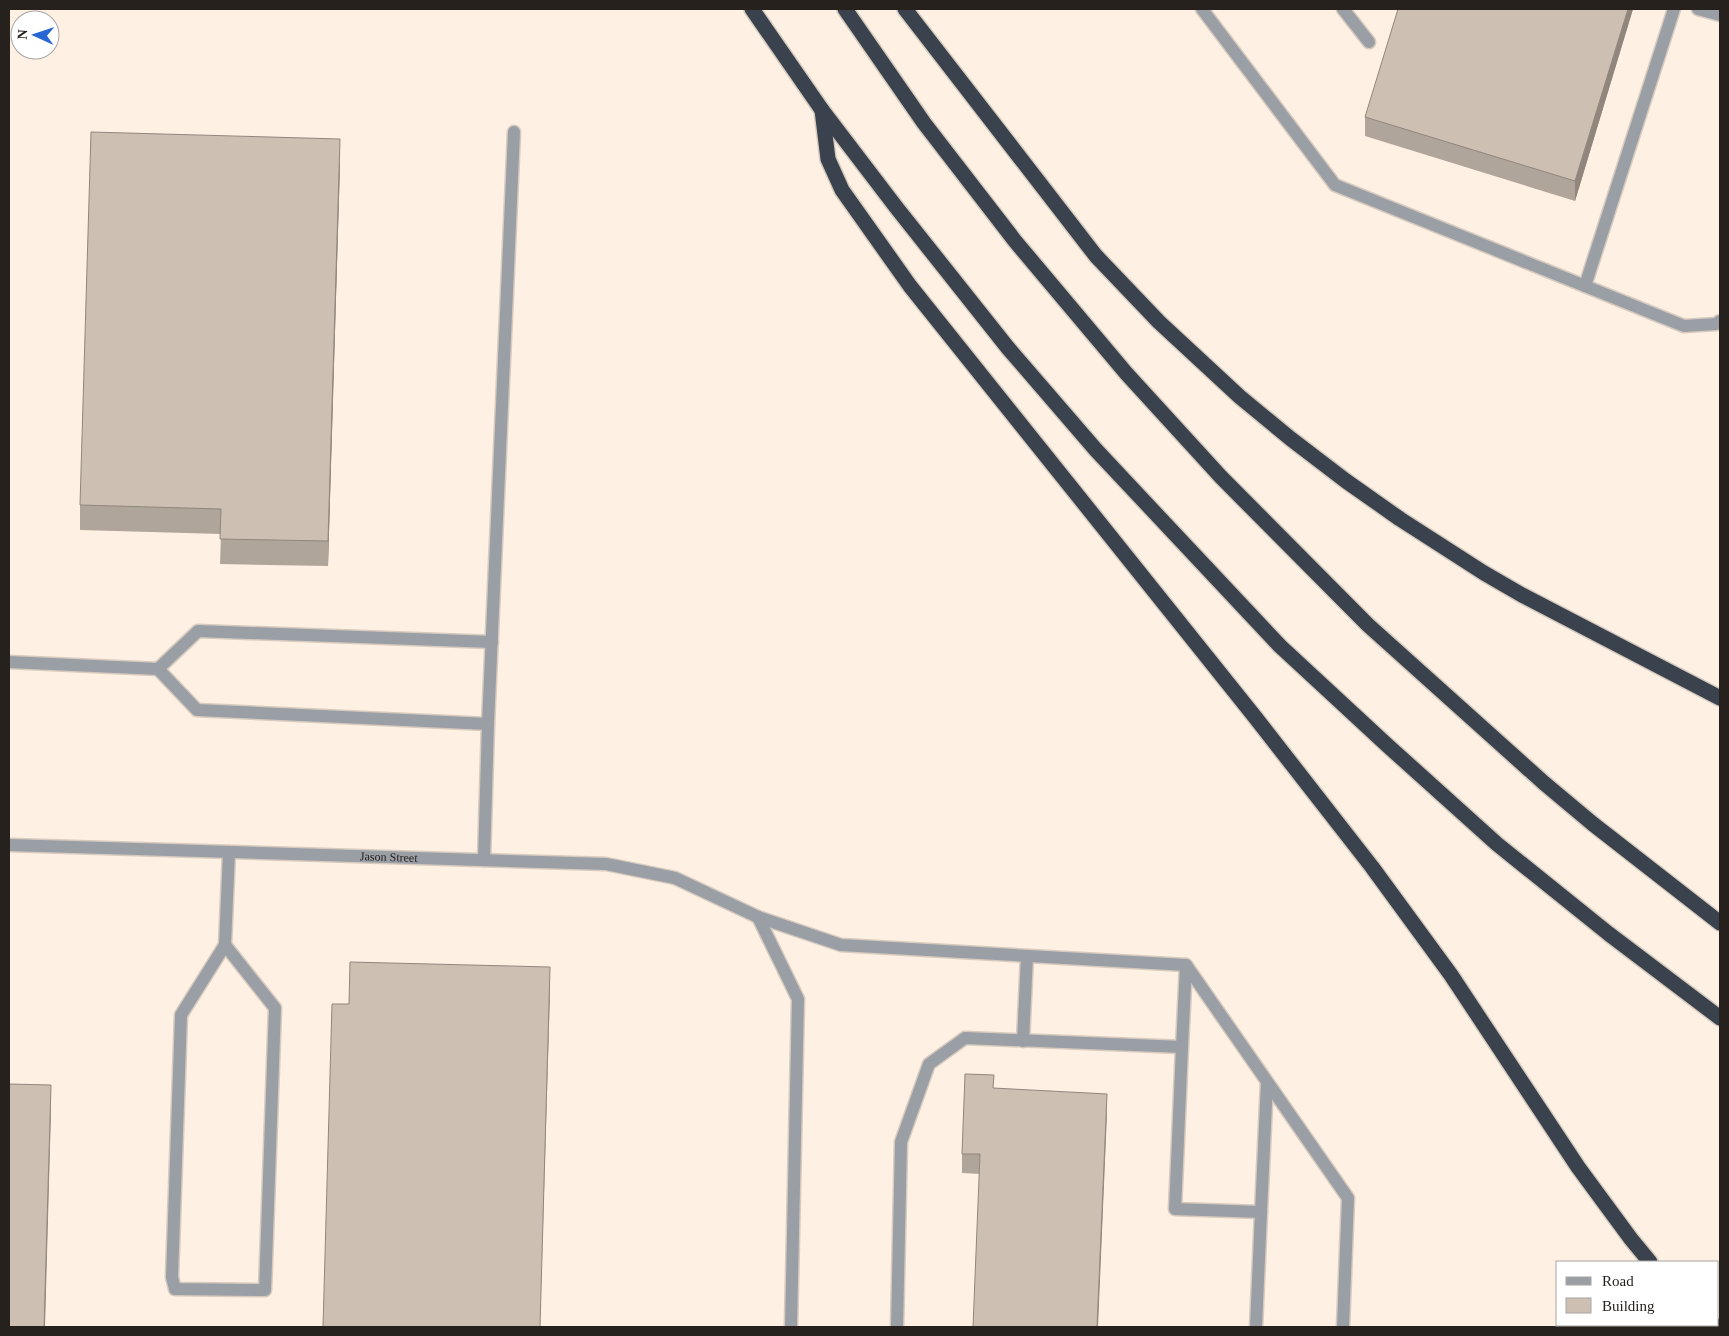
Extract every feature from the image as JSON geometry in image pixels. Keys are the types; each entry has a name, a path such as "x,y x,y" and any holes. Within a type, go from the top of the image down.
{"highway":[{"path":"752,9 822,110 938,260 1054,402 1142,500 1280,646 1505,850 1609,934 1720,1018"},
{"path":"845,9 924,123 1015,241 1126,373 1221,477 1368,625 1544,783 1720,923"},
{"path":"905,9 1096,256 1158,322 1240,396 1346,481 1400,519 1484,573 1522,595 1720,698"},
{"path":"822,110 828,159 842,190 910,286 1372,867 1451,975 1578,1167 1649,1261"}],"street":[{"path":"1202,9 1335,185 1684,326 1716,324 1720,321"},
{"path":"1343,9 1369,42"},
{"path":"1585,286 1674,9"},
{"path":"1698,9 1720,15"},
{"path":"484,860 488,724 514,132"},
{"path":"158,669 198,631 492,642"},
{"path":"9,662 158,669 197,710 488,724"},
{"name":"Jason Street","path":"9,845 606,864 675,878 758,917 841,945 1186,966"},
{"path":"225,945 276,1008 265,1290 176,1288 172,1277 181,1015 225,945 229,852"},
{"path":"758,917 798,999 791,1327"},
{"path":"1023,1040 1027,956"},
{"path":"1186,966 1174,1209 1261,1212"},
{"path":"1186,966 1348,1198 1342,1327"},
{"path":"897,1327 901,1142 929,1064 965,1038 1182,1047"},
{"path":"1256,1327 1266,1082"}],"building":[{"path":"1398,9 1628,9 1575,181 1365,117"},
{"path":"91,132 340,139 328,541 220,539 221,509 80,505"},
{"path":"350,962 550,967 540,1327 323,1327 332,1004 349,1004"},
{"path":"965,1074 994,1075 993,1088 1107,1094 1097,1327 973,1327 980,1154 962,1154"},
{"path":"9,1084 51,1085 44,1327 9,1327"}]}
